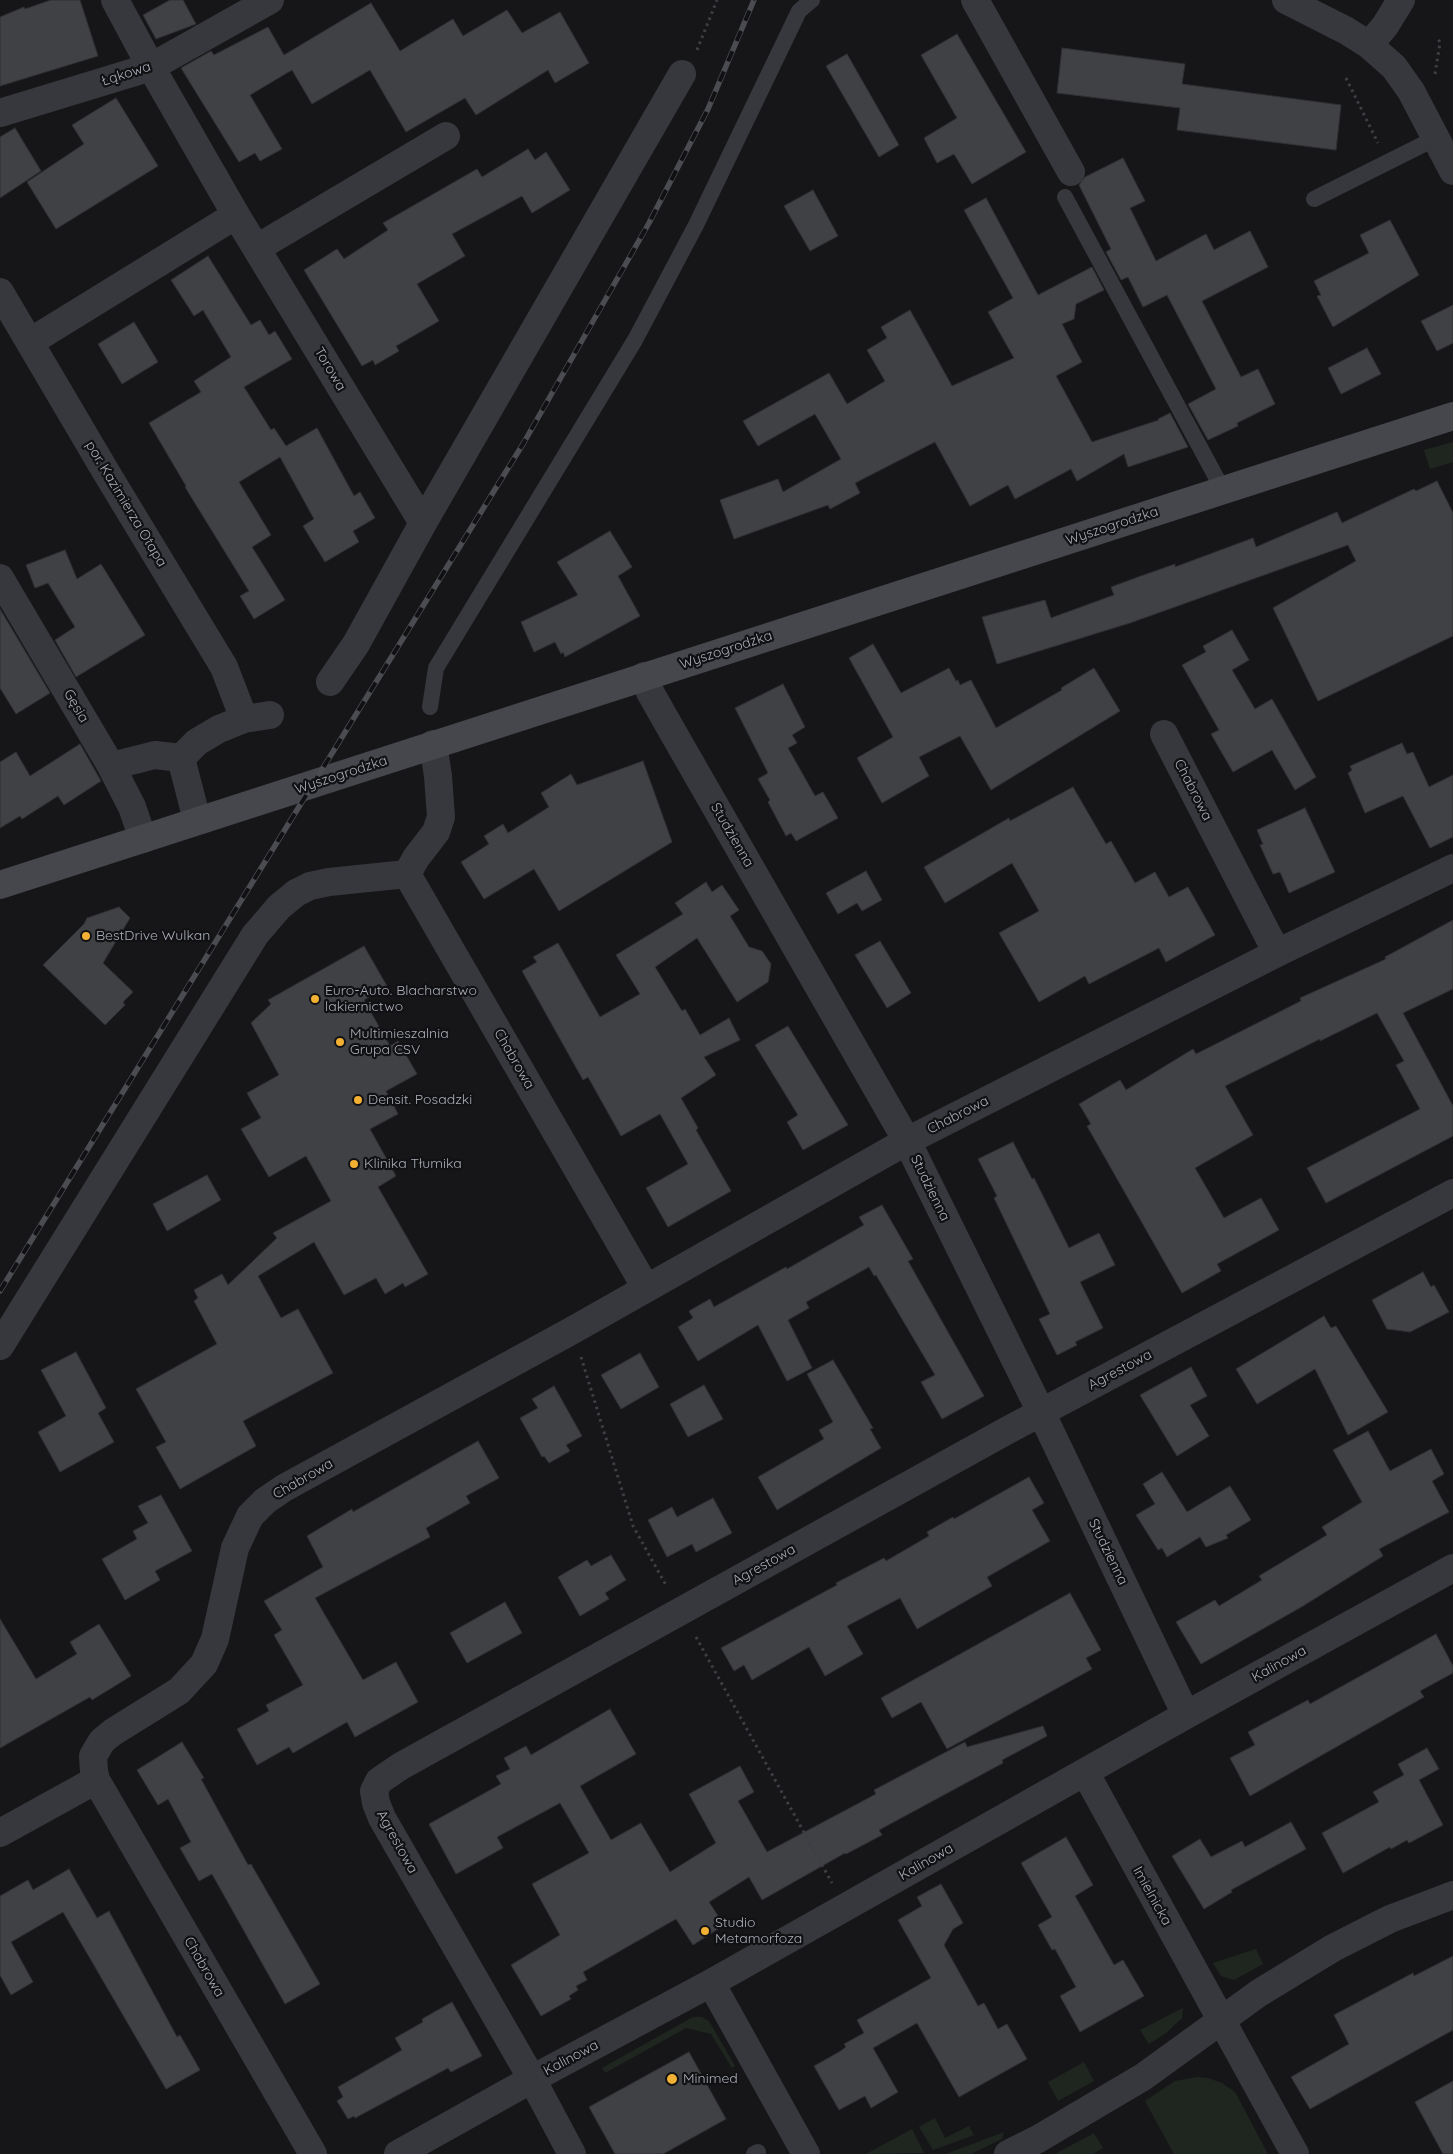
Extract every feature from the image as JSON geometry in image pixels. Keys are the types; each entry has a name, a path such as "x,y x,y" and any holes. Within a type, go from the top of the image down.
{"street":[{"name":"Torowa","path":"116,0 151,67 236,214 423,523"},
{"name":"Łąkowa","path":"0,113 151,67 270,0"},
{"path":"975,0 1068,184"},
{"path":"1286,0 1369,44 1394,67 1402,77 1453,171"},
{"path":"1369,44 1385,26 1402,0"},
{"path":"330,682 356,644 423,523 682,74"},
{"path":"258,248 446,136"},
{"path":"30,342 236,214"},
{"name":"por. Kazimierza Otapa","path":"0,292 106,472 257,717 219,729 197,742 181,758"},
{"name":"Wyszogrodzka","path":"0,886 197,820 1453,416"},
{"name":"Gęsia","path":"0,578 132,806 143,839"},
{"name":"Studzienna","path":"644,676 650,692 907,1141 1041,1412 1186,1715"},
{"name":"Chabrowa","path":"1164,734 1277,953"},
{"path":"0,1346 255,935 279,907 296,893 310,886 329,882 407,874 416,858 436,832 440,817 438,776 433,744"},
{"path":"110,766 155,755 181,758 197,820"},
{"name":"Chabrowa","path":"313,2154 96,1780 93,1756 98,1746 113,1732 179,1691 204,1664 215,1639 235,1548 250,1516 265,1501 284,1488 564,1335 907,1141 1277,953 1453,868"},
{"name":"Chabrowa","path":"407,874 646,1288"},
{"name":"Agrestowa","path":"572,2154 532,2079 382,1818 374,1791 379,1781 401,1766 1041,1412 1453,1194"},
{"name":"Kalinowa","path":"398,2154 532,2079 711,1983 1186,1715 1453,1568"},
{"name":"Imielnicka","path":"1085,1772 1296,2154"},
{"path":"0,1833 96,1780"},
{"path":"1008,2154 1038,2139 1143,2077 1259,1993 1350,1938 1399,1916 1453,1896"},
{"path":"711,1983 806,2154"}],"lane":[{"path":"430,707 436,668 635,340 696,225 799,11 812,0"},
{"path":"1314,200 1436,138"},
{"path":"1068,184 1223,490"}],"path":[{"path":"682,74 696,53 717,0"},
{"path":"1346,78 1388,162"},
{"path":"581,1356 633,1526 668,1588"},
{"path":"695,1636 837,1891"}],"shaded area":[{"path":"1453,442 1453,462 1430,469 1424,450"},
{"path":"1256,1949 1263,1964 1234,1980 1221,1976 1213,1963"},
{"path":"1183,2008 1182,2018 1166,2033 1149,2044 1140,2030"},
{"path":"693,2017 702,2017 709,2021 735,2066 732,2068 711,2034 686,2028 605,2073 602,2068"},
{"path":"1084,2062 1094,2081 1058,2101 1048,2082"},
{"path":"1197,2077 1208,2078 1222,2083 1235,2092 1268,2154 1174,2154 1145,2101 1175,2081"},
{"path":"935,2118 945,2138 969,2126 974,2135 933,2150 919,2127"},
{"path":"912,2129 924,2153 866,2154"},
{"path":"1004,2132 1002,2139 971,2154 946,2154"},
{"path":"1094,2133 1103,2148 1093,2154 1055,2154"}],"building":[{"path":"51,0 80,0 98,56 0,86 0,17 24,7 25,9"},
{"path":"170,0 183,0 196,24 156,39 143,15"},
{"path":"371,3 400,51 453,19 463,36 507,10 522,33 560,12 589,63 555,83 548,70 476,115 465,98 406,132 370,70 312,104 292,70 250,95 282,149 260,161 255,153 239,162 181,68 211,51 214,55 268,27 284,55"},
{"path":"957,34 1026,152 972,184 954,154 937,163 924,138 957,118 921,55"},
{"path":"1062,48 1185,64 1182,84 1341,105 1336,150 1177,130 1180,108 1057,93"},
{"path":"847,54 899,145 879,157 826,66"},
{"path":"116,98 158,166 56,229 27,182 84,144 72,125"},
{"path":"15,128 41,171 0,198 0,137"},
{"path":"528,149 535,160 546,152 570,190 532,213 522,196 452,234 465,256 417,284 439,321 396,346 399,351 375,365 373,360 362,366 304,270 337,249 344,259 388,230 383,223 477,169 482,177"},
{"path":"1123,158 1145,201 1130,208 1156,261 1206,234 1214,250 1250,231 1268,267 1202,301 1241,377 1258,369 1275,404 1237,423 1238,426 1208,440 1188,404 1216,389 1167,295 1143,307 1128,277 1121,280 1106,252 1111,249 1079,185 1085,177"},
{"path":"813,190 838,236 810,251 784,206"},
{"path":"986,198 1038,295 1092,267 1104,290 1076,304 1074,319 1062,324 1082,362 1056,376 1092,442 1159,420 1170,413 1188,447 1128,467 1124,454 1077,481 1071,469 1015,499 1008,485 970,506 935,442 855,483 860,493 830,509 828,505 734,539 720,500 778,479 783,492 841,459 815,414 758,446 743,421 829,373 847,404 885,381 867,350 887,338 881,327 910,310 952,386 1014,358 988,312 1013,298 964,210"},
{"path":"1390,220 1419,275 1333,327 1317,296 1321,295 1314,281 1369,253 1360,235"},
{"path":"208,256 251,325 260,320 269,335 275,331 292,359 244,387 271,430 274,428 286,446 317,428 354,496 360,492 375,518 353,531 359,542 325,562 303,526 314,519 280,457 239,482 271,535 252,547 285,600 254,619 240,596 249,591 185,487 149,423 201,392 194,381 231,357 203,310 194,316 171,280"},
{"path":"1453,305 1453,343 1437,351 1421,321"},
{"path":"134,322 158,362 122,384 98,344"},
{"path":"1367,348 1381,374 1341,394 1328,368"},
{"path":"1437,481 1453,513 1453,636 1318,701 1273,608 1356,561 1348,545 1130,623 997,664 982,617 1045,600 1051,618 1114,595 1111,587 1141,576 1175,564 1175,567 1253,538 1256,547 1337,512 1342,523 1414,489 1416,491"},
{"path":"610,531 632,567 618,576 640,616 565,657 563,652 561,654 555,642 534,652 521,622 578,595 557,562"},
{"path":"65,550 77,579 101,564 145,635 76,677 55,640 75,627 48,583 35,588 26,565"},
{"path":"0,609 50,693 16,714 0,688"},
{"path":"1232,630 1249,660 1232,670 1255,709 1272,699 1316,777 1295,790 1272,750 1233,772 1211,734 1219,730 1182,665 1206,652 1203,646"},
{"path":"873,644 901,693 949,668 960,685 971,680 996,728 1062,690 1061,688 1094,668 1120,711 991,790 960,736 919,757 929,776 882,803 857,758 893,737 849,658"},
{"path":"783,684 805,727 792,735 797,743 788,748 815,796 823,792 838,818 796,841 791,833 786,836 768,802 770,800 758,779 768,773 735,708"},
{"path":"1402,743 1407,754 1413,752 1429,787 1453,775 1453,837 1430,848 1403,796 1365,813 1348,773 1352,770 1350,766"},
{"path":"80,744 101,781 64,805 58,796 22,819 20,816 0,828 0,762 16,752 30,776"},
{"path":"643,761 672,842 559,911 534,869 484,899 461,862 489,844 484,836 503,824 508,833 549,807 541,793 571,774 577,785"},
{"path":"1073,787 1106,844 1111,841 1135,883 1155,872 1169,897 1188,887 1215,935 1166,962 1159,948 1089,984 1085,976 1039,1002 999,933 1039,911 1012,863 945,903 924,867 1009,818 1010,821"},
{"path":"1305,808 1335,872 1289,893 1280,872 1273,874 1260,845 1263,844 1257,830"},
{"path":"866,871 882,900 862,911 857,903 838,914 826,893"},
{"path":"706,882 712,892 722,885 739,910 730,916 749,947 762,951 771,964 768,982 737,1002 697,938 655,967 682,1011 685,1009 700,1035 729,1018 740,1040 704,1057 716,1075 681,1098 698,1128 696,1130 731,1191 668,1227 646,1188 688,1164 660,1114 621,1136 588,1077 583,1080 522,971 537,962 533,957 558,943 600,1017 640,994 616,955 683,914 675,903"},
{"path":"119,907 130,918 103,963 133,992 123,1002 125,1005 105,1025 43,965 84,924 87,918"},
{"path":"1453,920 1453,989 1403,1013 1453,1106 1453,1136 1326,1203 1307,1168 1420,1109 1396,1065 1404,1061 1377,1013 1225,1086 1253,1135 1195,1168 1224,1218 1261,1198 1279,1230 1217,1264 1221,1271 1182,1293 1087,1126 1091,1124 1079,1104 1120,1080 1126,1090 1193,1049 1196,1054 1301,1001 1300,998 1386,959 1385,957"},
{"path":"880,941 911,993 887,1008 855,955"},
{"path":"364,946 387,986 364,1000 390,1046 398,1041 417,1074 386,1091 398,1114 370,1129 396,1176 378,1187 428,1274 405,1287 403,1283 385,1294 376,1278 344,1295 314,1242 258,1276 281,1318 298,1309 333,1373 243,1421 256,1446 180,1489 156,1447 166,1442 136,1389 217,1344 194,1301 198,1298 194,1290 222,1274 228,1285 277,1238 273,1233 331,1201 306,1156 269,1177 241,1129 261,1118 247,1093 279,1075 251,1023 271,1004 268,1000"},
{"path":"788,1026 848,1125 803,1150 787,1122 798,1115 755,1045"},
{"path":"1013,1142 1032,1179 1034,1178 1069,1248 1099,1233 1115,1265 1080,1282 1103,1328 1075,1342 1077,1345 1057,1355 1039,1319 1050,1314 994,1198 997,1196 978,1159"},
{"path":"207,1175 221,1200 167,1231 153,1204"},
{"path":"882,1205 913,1259 908,1261 984,1396 942,1419 921,1382 935,1375 876,1275 874,1276 869,1267 806,1302 809,1308 788,1320 812,1368 787,1381 758,1325 698,1361 678,1327 693,1318 689,1311 710,1299 714,1307 786,1267 787,1269 864,1225 859,1217"},
{"path":"1423,1272 1431,1287 1434,1285 1449,1312 1410,1332 1387,1329 1372,1300"},
{"path":"1324,1316 1331,1328 1336,1326 1388,1412 1348,1435 1315,1369 1257,1404 1236,1369"},
{"path":"76,1352 106,1408 98,1413 114,1442 60,1472 38,1432 66,1416 41,1370"},
{"path":"640,1353 659,1387 621,1409 601,1375"},
{"path":"833,1360 873,1428 870,1429 881,1448 777,1510 758,1477 824,1439 819,1430 833,1422 807,1374"},
{"path":"1191,1367 1207,1396 1190,1405 1209,1436 1177,1456 1140,1395"},
{"path":"704,1385 723,1419 688,1437 670,1404"},
{"path":"554,1386 582,1436 566,1445 570,1451 549,1463 544,1456 542,1457 520,1418 538,1408 532,1399"},
{"path":"1368,1431 1390,1471 1431,1449 1444,1474 1432,1481 1449,1512 1379,1549 1383,1556 1303,1606 1201,1664 1176,1622 1215,1600 1219,1606 1262,1580 1259,1576 1327,1535 1322,1527 1362,1502 1333,1450"},
{"path":"478,1441 499,1478 466,1496 470,1503 426,1528 430,1537 315,1598 363,1680 396,1662 418,1702 355,1737 347,1722 293,1753 289,1747 257,1765 237,1729 269,1711 266,1705 303,1685 274,1635 282,1630 264,1601 323,1567 307,1536 352,1509 353,1512"},
{"path":"1162,1472 1187,1512 1230,1486 1251,1520 1226,1535 1228,1538 1206,1547 1200,1537 1167,1557 1162,1548 1158,1550 1136,1515 1155,1504 1143,1484"},
{"path":"1029,1477 1044,1503 1032,1510 1050,1541 987,1577 992,1586 917,1629 900,1598 847,1626 863,1654 825,1676 809,1647 752,1680 744,1665 734,1671 721,1648 837,1585 836,1583 884,1558 886,1561 929,1536 927,1532"},
{"path":"161,1495 192,1551 155,1571 160,1580 125,1600 102,1559 137,1539 133,1531 148,1523 138,1506"},
{"path":"713,1498 732,1533 696,1552 692,1544 667,1557 648,1520 672,1507 677,1517"},
{"path":"611,1555 626,1580 605,1593 609,1599 580,1616 558,1577 587,1560 591,1566"},
{"path":"1070,1593 1101,1650 1086,1658 1092,1669 947,1749 921,1702 892,1718 881,1698"},
{"path":"505,1602 522,1633 467,1663 450,1633"},
{"path":"0,1619 36,1679 77,1654 70,1642 99,1624 131,1676 92,1700 90,1697 0,1748"},
{"path":"1436,1634 1453,1666 1453,1673 1420,1691 1424,1697 1250,1796 1230,1758 1255,1745 1248,1732 1308,1700 1310,1704"},
{"path":"610,1709 636,1754 580,1786 611,1840 641,1823 670,1872 716,1843 689,1794 740,1766 754,1792 738,1801 767,1852 876,1794 874,1790 965,1742 967,1747 1043,1726 1047,1736 1002,1760 1003,1763 879,1830 882,1835 845,1853 762,1900 749,1877 709,1902 724,1925 693,1945 676,1919 583,1972 587,1980 576,1986 578,1990 569,1996 571,1999 541,2016 511,1965 560,1935 532,1884 589,1853 560,1803 497,1837 503,1848 456,1874 429,1824 501,1784 496,1776 510,1769 504,1758 526,1746 531,1755"},
{"path":"182,1742 204,1778 201,1779 248,1865 251,1864 320,1984 285,2004 212,1874 199,1881 180,1848 191,1842 168,1799 158,1805 137,1770"},
{"path":"1427,1748 1439,1769 1419,1780 1443,1825 1409,1843 1407,1840 1391,1849 1390,1847 1343,1873 1322,1833 1379,1802 1373,1792 1404,1775 1398,1764"},
{"path":"1291,1822 1306,1849 1231,1890 1232,1892 1204,1909 1172,1856 1200,1839 1211,1857 1242,1841 1245,1847"},
{"path":"1066,1837 1093,1885 1075,1896 1114,1965 1123,1960 1144,1996 1080,2032 1060,1996 1076,1987 1055,1949 1052,1950 1038,1925 1052,1917 1021,1863"},
{"path":"69,1869 97,1918 109,1911 177,2037 180,2035 200,2070 166,2089 63,1912 11,1942 33,1982 11,1995 0,1975 0,1896 28,1880 33,1890"},
{"path":"941,1884 963,1923 953,1929 944,1945 978,2006 984,2003 998,2029 1007,2024 1027,2059 959,2097 917,2023 873,2048 898,2092 871,2108 865,2096 839,2110 814,2066 839,2052 846,2047 844,2044 864,2033 857,2020 931,1978 898,1920 922,1906 917,1897"},
{"path":"1453,1956 1453,2030 1310,2109 1291,2077 1349,2044 1334,2015 1413,1973 1414,1976"},
{"path":"452,2002 482,2056 451,2072 448,2068 355,2118 354,2116 348,2119 337,2101 343,2097 338,2087 402,2050 395,2038 423,2022 422,2019"},
{"name":"Minimed","path":"689,2052 726,2119 663,2154 615,2154 589,2107"},
{"path":"1453,2081 1453,2154 1443,2154 1415,2102"}],"railway":[{"path":"0,1291 523,444 649,223 708,109 754,0"}],"place":[{"name":"BestDrive Wulkan","path":"86,936"},
{"name":"Euro-Auto. Blacharstwo lakiernictwo","path":"315,999"},
{"name":"Multimieszalnia Grupa CSV","path":"340,1042"},
{"name":"Densit. Posadzki","path":"358,1100"},
{"name":"Klinika Tłumika","path":"354,1164"},
{"name":"Studio Metamorfoza","path":"705,1931"},
{"name":"Minimed","path":"672,2079"}]}
